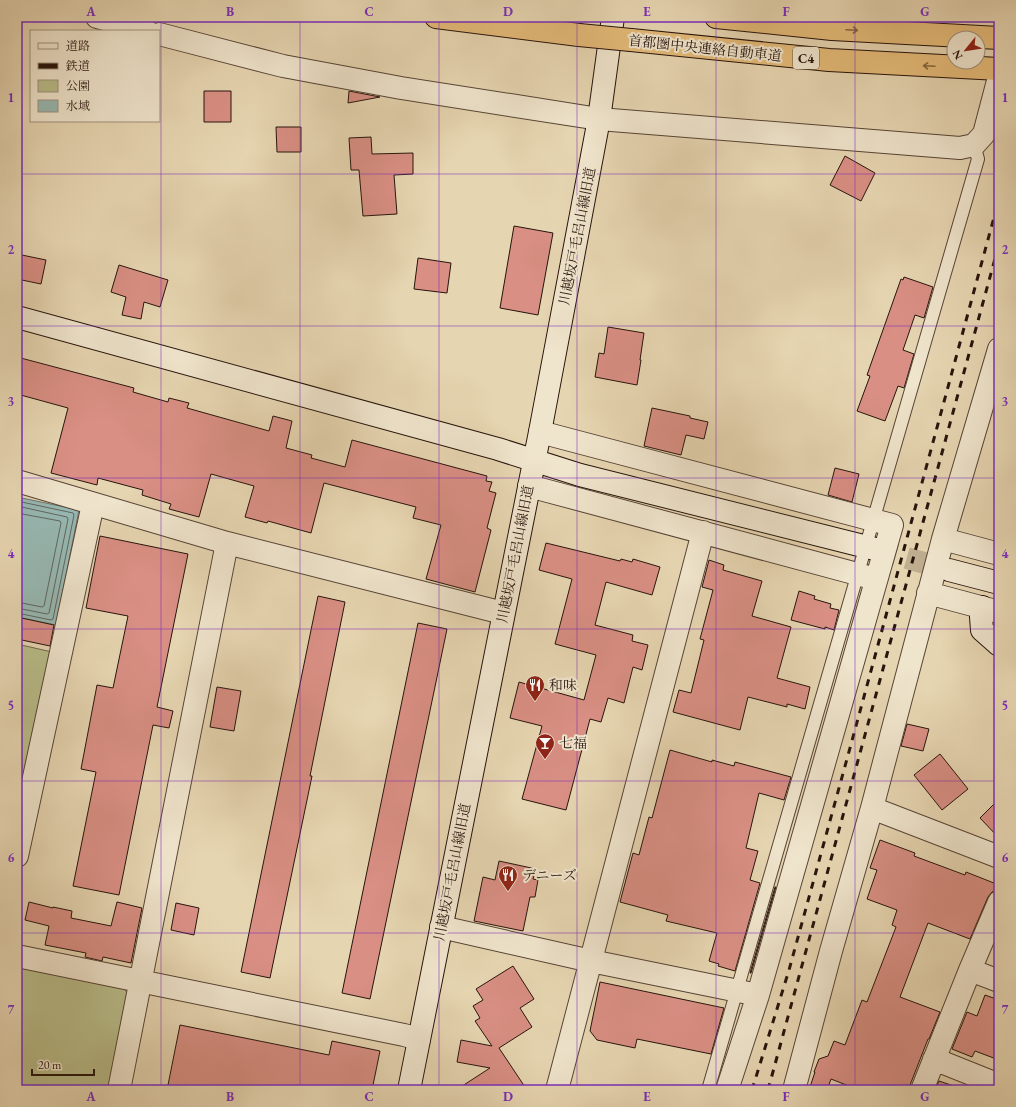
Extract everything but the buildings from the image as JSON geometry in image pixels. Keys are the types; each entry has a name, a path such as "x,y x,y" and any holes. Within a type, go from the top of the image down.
{"highway":[{"name":"首都圏中央連絡自動車道","path":"436,17 631,40 829,60 993,71"},
{"name":"C4","path":"716,17 832,29 992,37"}],"street":[{"path":"97,17 143,30"},
{"name":"川越坂戸毛呂山線旧道","path":"409,1090 540,432 599,119 613,17"},
{"path":"160,34 283,66 401,88 599,119 960,148 974,144 984,134 993,71"},
{"path":"17,317 498,449 588,477 875,549"},
{"path":"794,1090 872,808 928,593 999,349"},
{"path":"540,432 892,525 758,995 727,1090"},
{"path":"17,481 227,543 503,613"},
{"path":"529,486 876,579"},
{"path":"17,856 93,504"},
{"path":"557,1090 703,532"},
{"path":"943,539 999,554"},
{"path":"119,1090 227,543"},
{"path":"949,570 999,583"},
{"path":"928,593 991,610"},
{"path":"991,610 981,617 982,630 999,646"},
{"path":"872,808 999,857"},
{"path":"922,1090 999,902"},
{"path":"441,927 591,961 758,995"},
{"path":"17,956 419,1039"},
{"path":"970,970 999,981"},
{"path":"934,1059 999,1085"}],"lane":[{"path":"708,1090 978,159 974,144"}],"green space":[{"path":"17,644 52,652 17,818"},
{"path":"17,966 124,988 129,996 109,1090 17,1090"}],"water":[{"path":"17,497 79,510 56,625 17,617"}],"tunnel":[{"path":"875,549 949,570"}],"railway":[{"path":"752,1090 789,970 999,199"},
{"path":"768,1090 999,244"}],"place":[{"name":"和味","path":"535,702"},
{"name":"七福","path":"545,760"},
{"name":"デニーズ","path":"508,892"}]}
